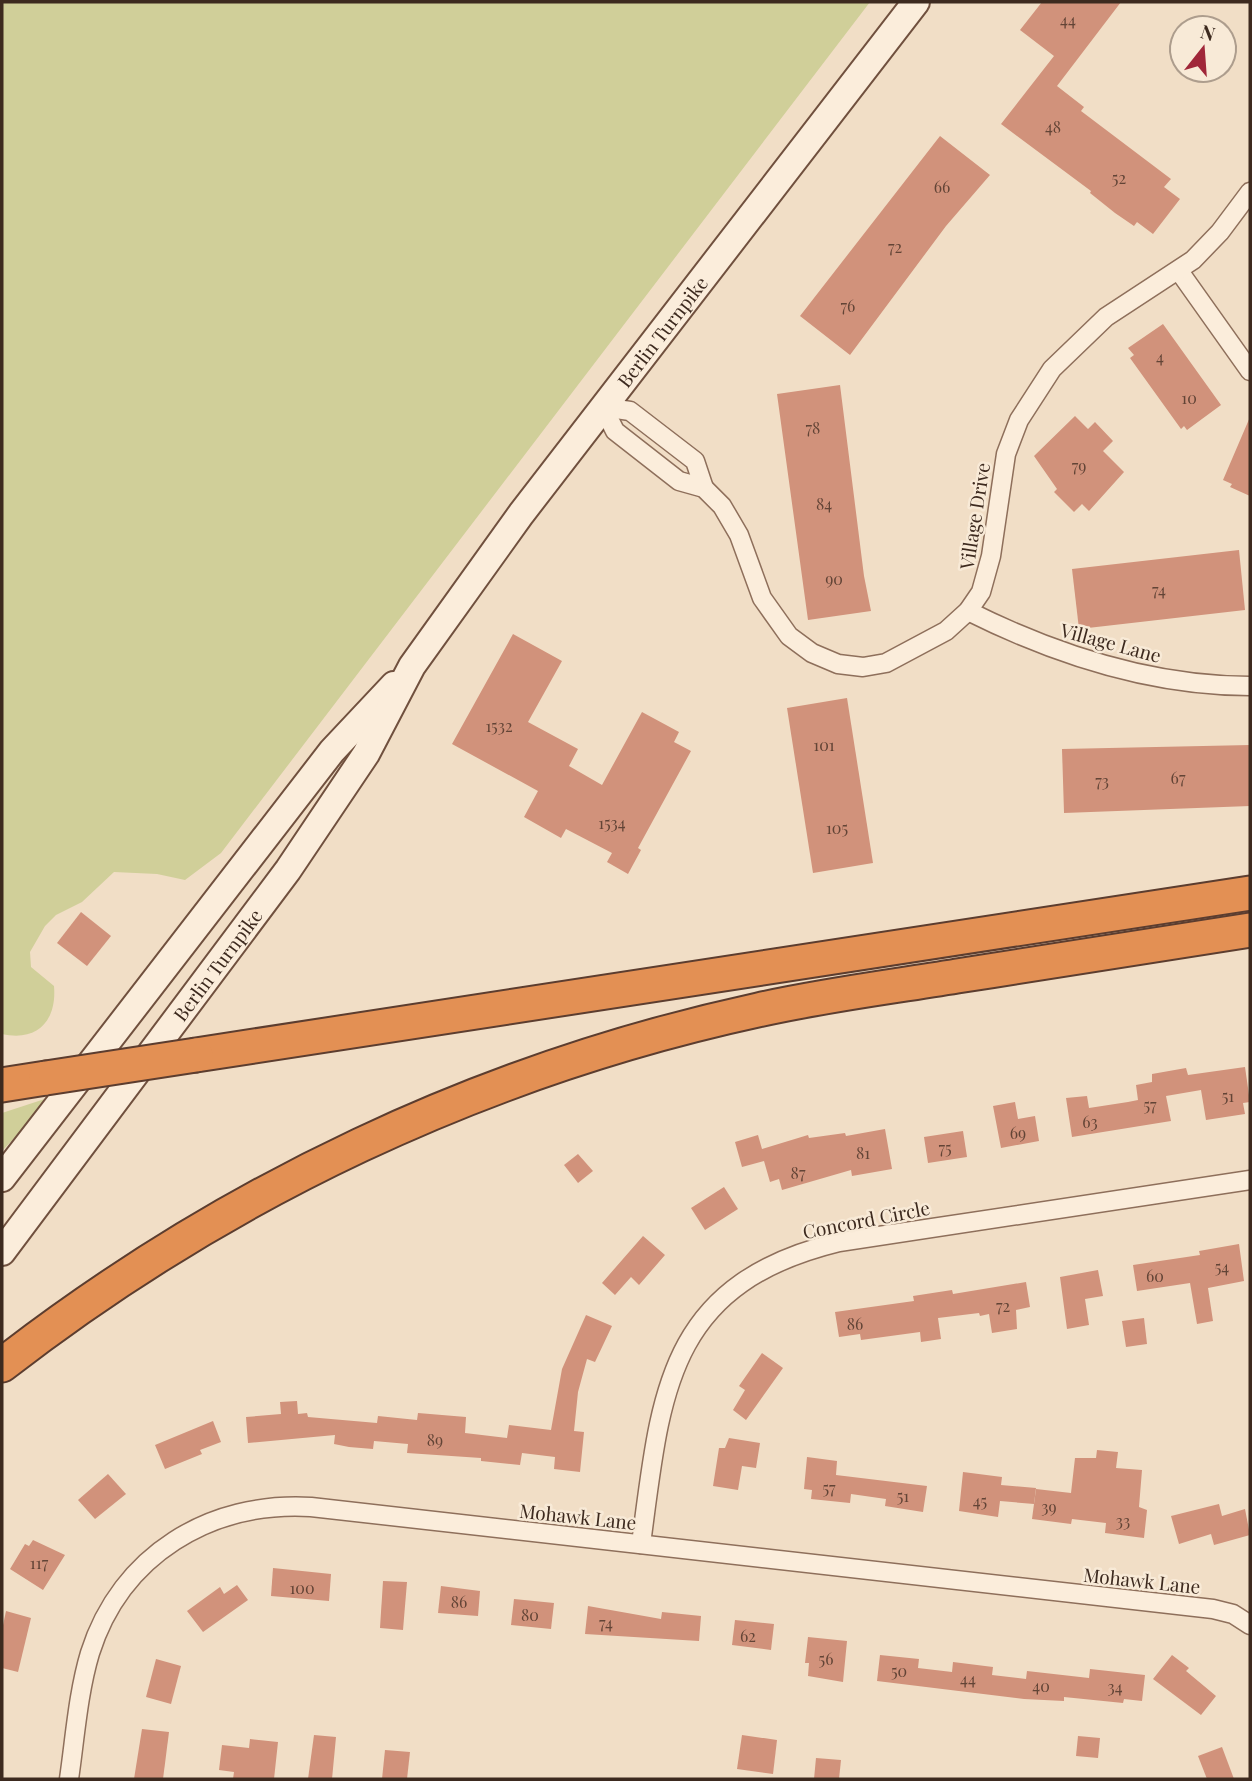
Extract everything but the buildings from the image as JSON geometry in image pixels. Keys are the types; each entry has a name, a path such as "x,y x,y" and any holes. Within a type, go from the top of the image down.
{"highway":[{"path":"2,1085 1250,893"},
{"path":"2,1365 102,1290 234,1208 376,1137 522,1079 682,1029 796,1002 1250,930"}],"main road":[{"name":"Berlin Turnpike","path":"2,1252 288,870 366,754 412,666 521,514 916,2"},
{"name":"Berlin Turnpike","path":"2,1178 332,751 355,723 412,666"}],"street":[{"name":"Village Drive","path":"603,407 630,411 695,461 704,488 722,506 735,526 770,614 789,636 824,660 850,666 886,663 936,638 968,611 986,580 1002,469 1012,437 1029,402 1065,353 1095,326 1178,271 1207,246 1250,192"},
{"path":"1178,271 1250,371"},
{"name":"Village Drive","path":"603,407 615,431 679,481 704,488"},
{"name":"Village Lane","path":"968,611 1028,640 1100,664 1166,679 1250,686"},
{"name":"Concord Circle","path":"641,1544 659,1419 676,1365 694,1332 718,1303 771,1266 799,1253 839,1242 1250,1180"},
{"name":"Mohawk Lane","path":"69,1779 87,1664 107,1614 130,1578 170,1542 201,1525 243,1511 294,1506 641,1544 1213,1609 1249,1622"}],"shaded area":[{"path":"2,2 870,2 221,853 185,880 157,874 114,872 82,902 56,915 45,926 30,952 31,967 54,986 52,1009 48,1019 35,1032 14,1036 2,1034"},
{"path":"54,1096 2,1151 2,1113"}]}
